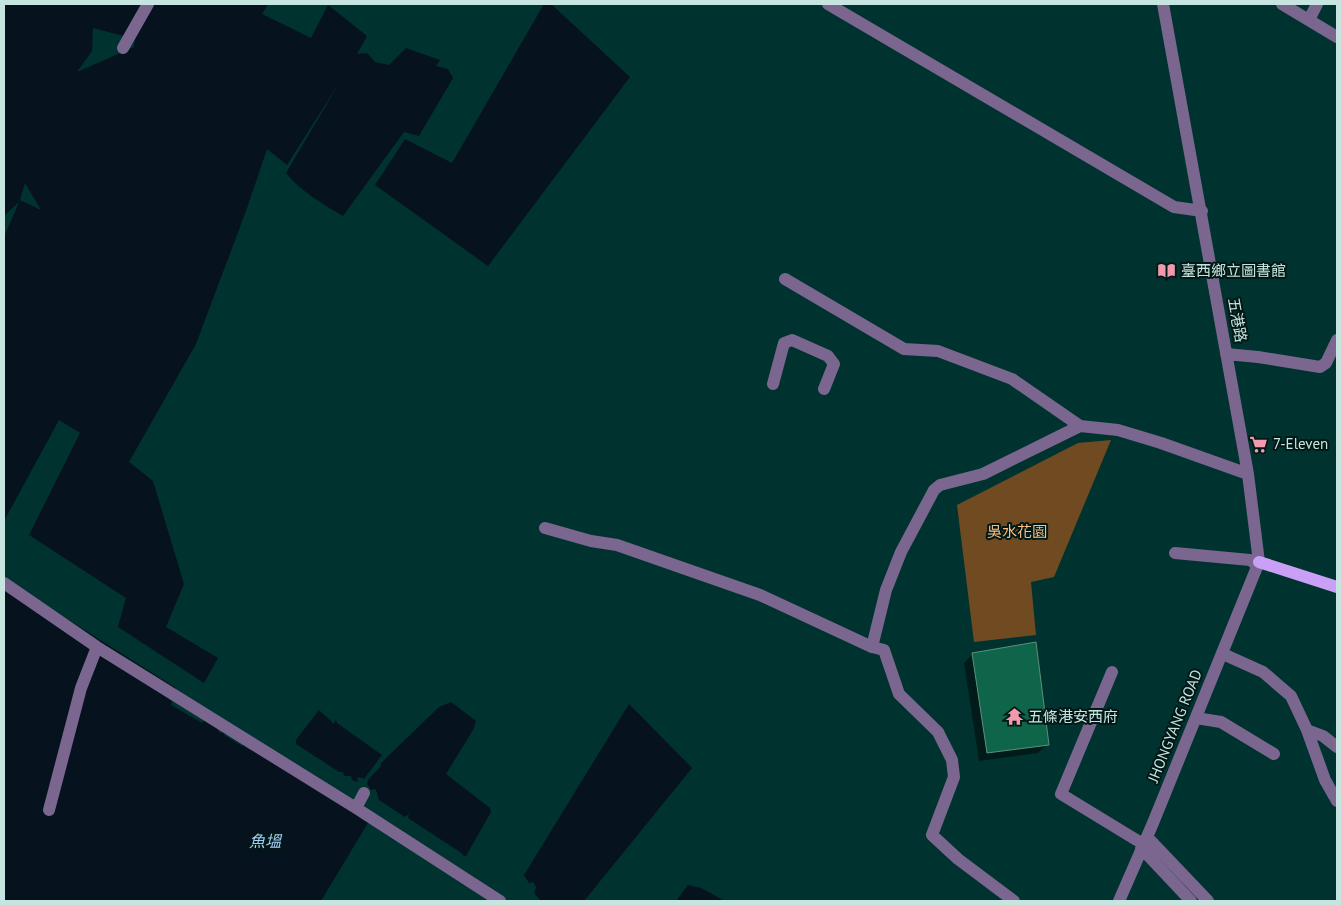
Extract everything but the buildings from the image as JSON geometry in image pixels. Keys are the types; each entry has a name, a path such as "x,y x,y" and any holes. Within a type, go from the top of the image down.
{"main road":[{"path":"1258,564 1337,587"}],"street":[{"path":"124,48 148,4"},
{"path":"828,4 1174,206 1202,211"},
{"name":"五港路","path":"1163,4 1202,211 1248,474 1258,564"},
{"path":"1282,4 1337,37"},
{"path":"1309,20 1317,4"},
{"path":"785,279 904,348 938,351 1012,379 1080,426 1118,430 1162,443 1248,474"},
{"path":"773,384 784,343 792,340 828,356 834,364 824,390"},
{"path":"1226,354 1258,356 1320,367 1326,363 1337,340"},
{"path":"872,647 886,590 901,552 934,490 940,486 983,474 1080,426"},
{"path":"545,528 591,541 617,545 760,594 872,647 884,650 898,694 938,732 952,760 954,776 932,835 958,859 1014,901"},
{"path":"1175,553 1250,560 1258,564"},
{"name":"JHONGYANG ROAD","path":"1118,901 1223,654 1258,564"},
{"path":"4,583 97,647 356,808 500,901"},
{"path":"49,810 81,688 97,647"},
{"path":"1223,654 1263,672 1291,696 1307,730 1325,780 1337,800"},
{"path":"1112,672 1061,794 1143,843 1208,901"},
{"path":"1196,718 1221,722 1274,754"},
{"path":"1307,730 1323,736 1337,747"},
{"path":"356,808 364,793"},
{"path":"1143,843 1191,901"}],"green space":[{"name":"吳水花園","path":"1111,440 1054,577 1031,582 1036,635 974,642 957,505 1078,443"}],"water":[{"path":"4,4 268,4 262,14 311,38 328,5 367,36 357,54 367,53 375,62 389,65 406,48 440,60 436,66 448,69 453,78 419,136 404,132 343,216 305,191 286,173 341,80 287,165 267,149 196,344 129,462 153,481 184,584 166,627 218,658 204,683 118,627 126,598 29,535 80,433 59,420 4,521 4,237 19,202 4,216","holes":["93,28 135,39 134,47 77,72 92,51","25,183 41,210 20,200"]},
{"path":"544,4 551,4 630,77 488,266 375,185 405,139 452,163"},
{"name":"魚塭","path":"4,579 176,688 171,705 202,723 204,720 219,728 218,731 221,733 225,732 224,735 242,746 244,745 374,813 321,901 4,901"},
{"path":"451,702 476,721 473,730 446,774 490,808 491,812 466,856 408,818 409,814 405,817 379,800 376,790 371,790 367,784 368,780 381,766 381,763 439,707"},
{"path":"629,704 692,768 584,901 541,901 534,893 536,887 533,882 529,883 524,875"},
{"path":"319,710 334,724 336,719 337,723 382,755 364,779 357,778 358,782 352,780 351,776 344,776 343,772 339,772 296,744 296,740"},
{"path":"688,885 701,888 725,901 676,901"}],"place":[{"name":"臺西鄉立圖書館","path":"1167,271"},
{"name":"7-Eleven","path":"1259,444"},
{"name":"五條港安西府","path":"1014,717"}]}
